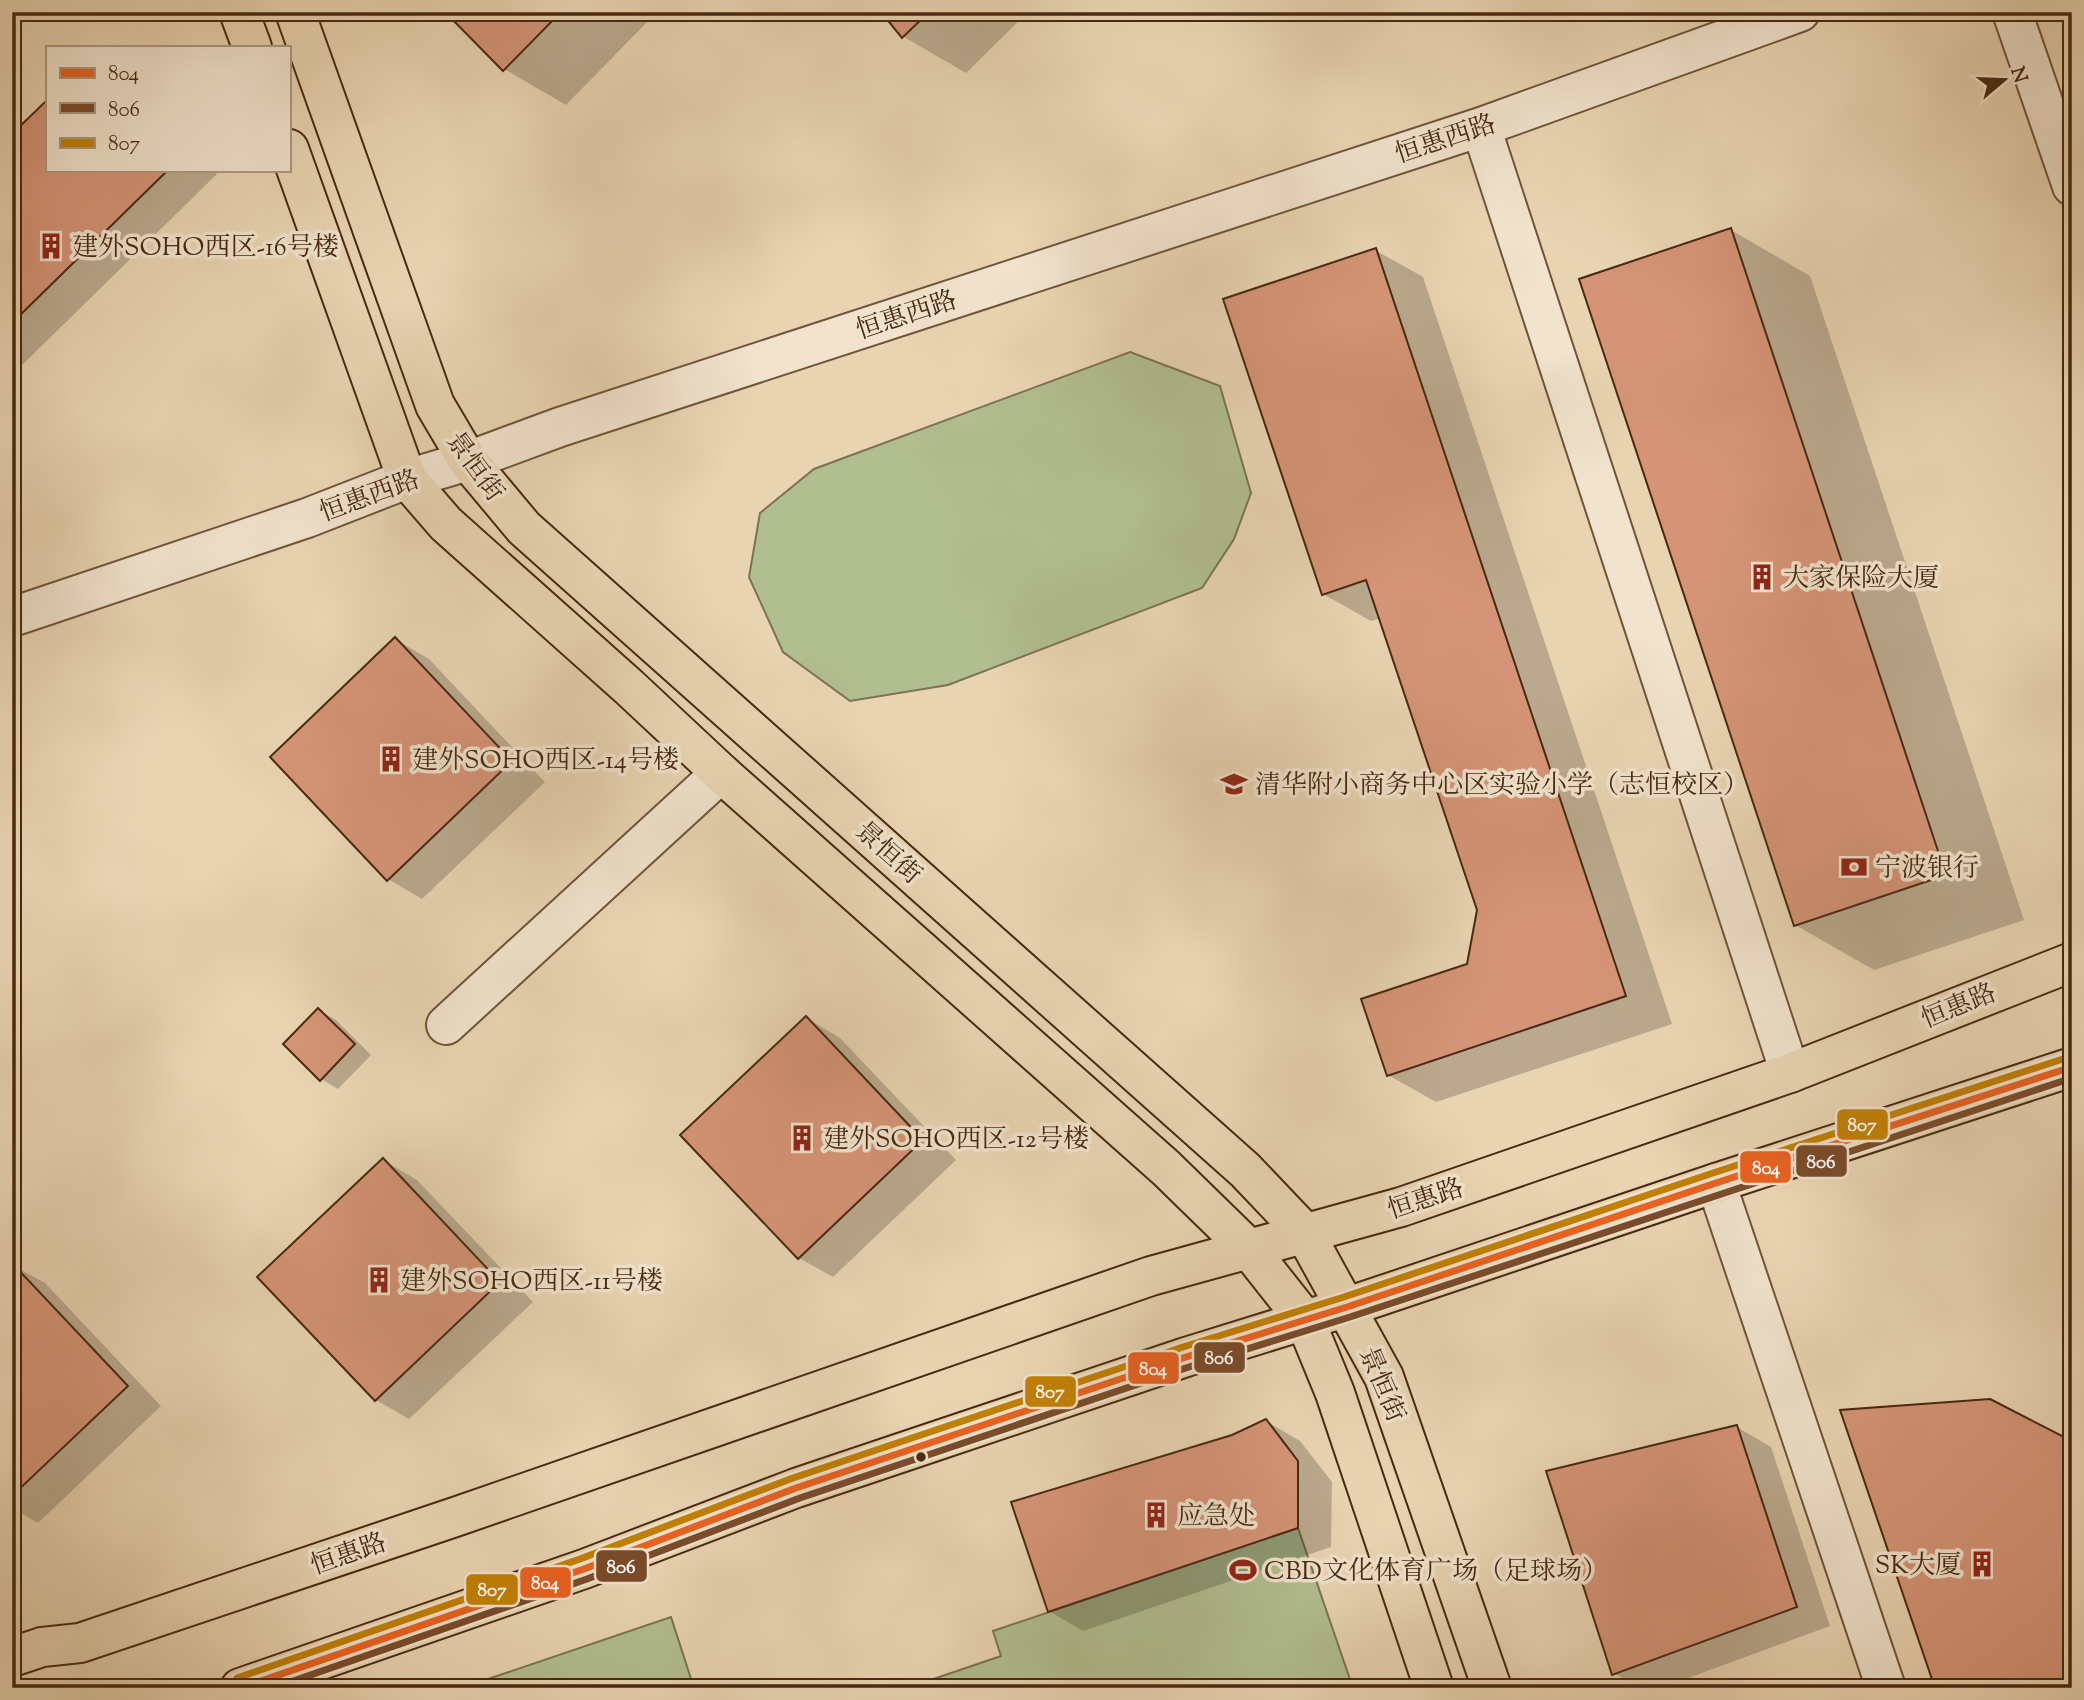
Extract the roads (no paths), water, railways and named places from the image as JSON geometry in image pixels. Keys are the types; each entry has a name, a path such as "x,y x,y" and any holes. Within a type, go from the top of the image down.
{"main road":[{"path":"239,12 252,46"},
{"name":"景恒街","path":"295,12 435,405 468,461 524,528 1245,1170 1304,1232 1384,1377 1492,1688"},
{"name":"景恒街","path":"290,152 407,479 446,524 721,773 1166,1168 1248,1248 1305,1320 1335,1393 1434,1688"},
{"name":"恒惠路","path":"12,1657 42,1647 80,1643 455,1517 1151,1276 1401,1207 1790,1073 2072,962"},
{"path":"1854,1138 2038,1060 2072,1049"},
{"path":"240,1688 584,1569 796,1488 1173,1361 1347,1307 2072,1067"},
{"path":"12,1676 49,1662 80,1643"}],"street":[{"name":"恒惠西路","path":"12,617 307,518 407,479 468,461 560,427 1481,127 1801,12"},
{"path":"2012,12 2072,186"},
{"path":"1481,127 1790,1073"},
{"path":"446,1025 721,773"},
{"path":"1716,1183 1886,1688"}],"place":[{"name":"建外SOHO西区-16号楼","path":"51,246"},
{"name":"大家保险大厦","path":"1762,577"},
{"name":"建外SOHO西区-14号楼","path":"391,759"},
{"name":"清华附小商务中心区实验小学（志恒校区）","path":"1234,784"},
{"name":"宁波银行","path":"1854,867"},
{"name":"建外SOHO西区-12号楼","path":"802,1138"},
{"name":"建外SOHO西区-11号楼","path":"379,1280"},
{"name":"应急处","path":"1156,1515"},
{"name":"SK大厦","path":"1982,1564"},
{"name":"CBD文化体育广场（足球场）","path":"1243,1570"}]}
